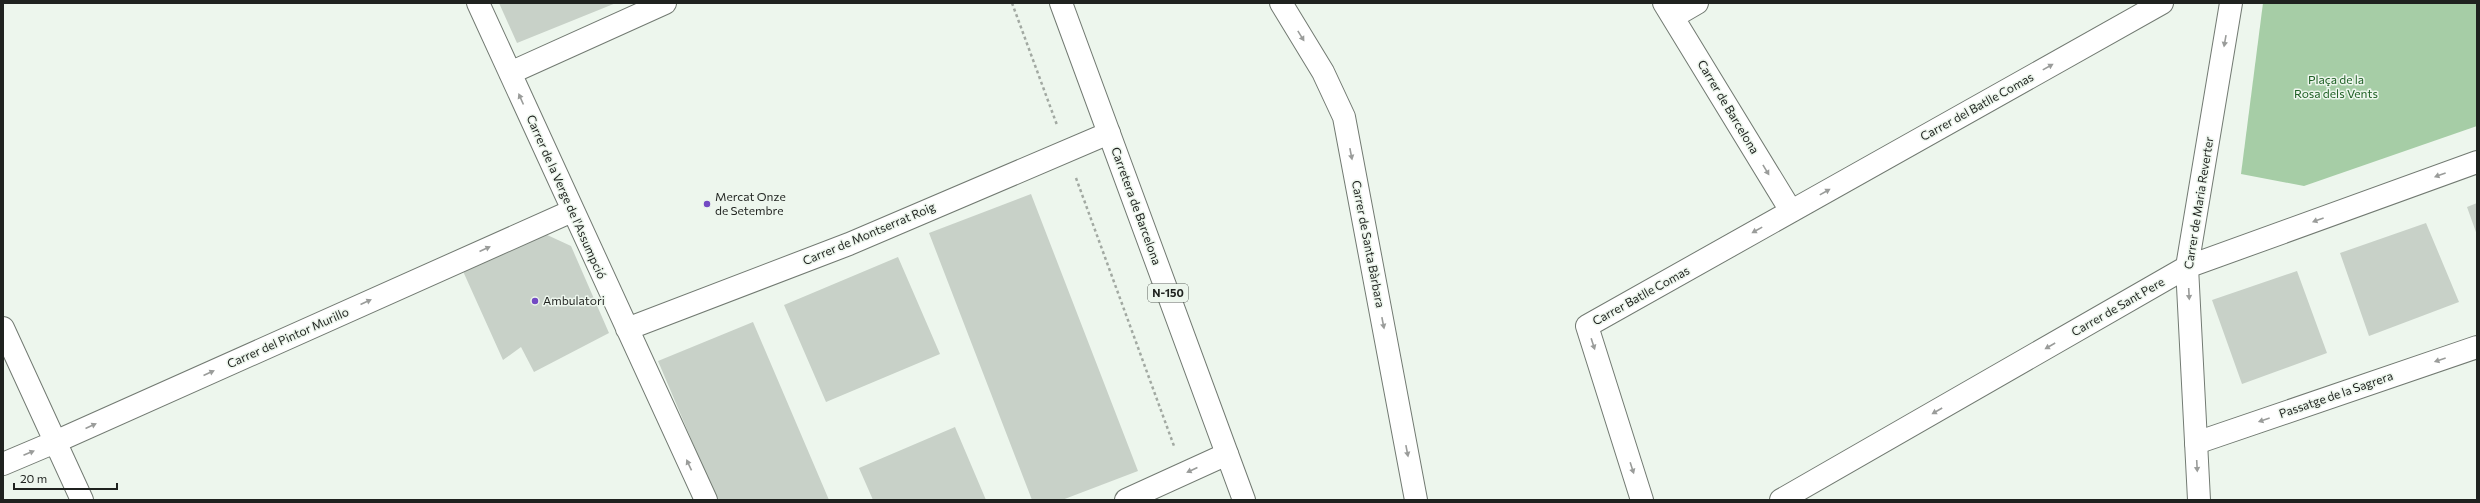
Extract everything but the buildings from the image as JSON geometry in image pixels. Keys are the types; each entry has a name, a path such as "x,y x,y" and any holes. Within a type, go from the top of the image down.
{"street":[{"name":"Carrer de la Verge de l'Assumpció","path":"478,3 572,211 706,500"},
{"path":"510,73 666,3"},
{"name":"Carretera de Barcelona","path":"1061,3 1244,500"},
{"name":"Carrer de Santa Bàrbara","path":"1280,3 1323,72 1344,117 1416,500"},
{"path":"1668,10 1696,3"},
{"name":"Carrer del Batlle Comas","path":"1791,211 2162,3"},
{"name":"Carrer de Maria Reverter","path":"2199,500 2187,267 2231,3"},
{"name":"Carrer de Barcelona","path":"1668,10 1791,211"},
{"name":"Carrer de Montserrat Roig","path":"627,329 849,244 1066,150 1109,133"},
{"name":"Carrer de Sant Pere","path":"1782,500 2187,267 2477,162"},
{"name":"Carrer del Pintor Murillo","path":"3,464 572,211"},
{"name":"Carrer Batlle Comas","path":"1642,500 1587,326 1791,211"},
{"path":"3,328 82,500"},
{"name":"Passatge de la Sagrera","path":"2196,444 2477,347"},
{"path":"1126,500 1227,454"}],"path":[{"path":"1012,3 1184,474"}],"green space":[{"name":"Plaça de la Rosa dels Vents","path":"2263,3 2477,3 2477,126 2304,186 2241,174"}],"place":[{"name":"Mercat Onze de Setembre","path":"707,204"},
{"name":"Ambulatori","path":"535,301"}]}
